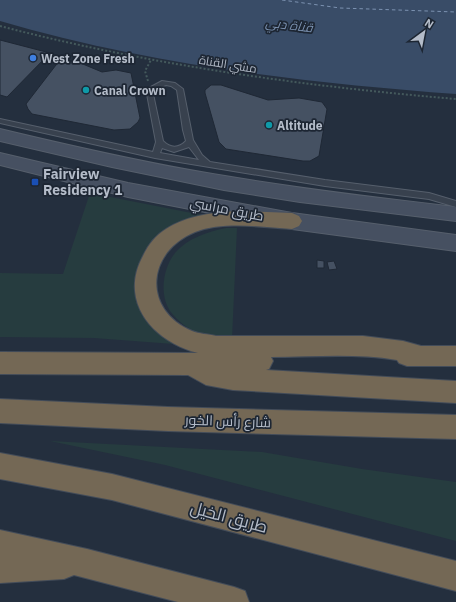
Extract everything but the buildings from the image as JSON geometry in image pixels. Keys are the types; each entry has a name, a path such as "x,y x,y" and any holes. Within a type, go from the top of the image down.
{"highway":[{"path":"292,221 210,221 196,224 173,235 155,252 147,268 144,289 149,305 158,320 173,332 190,341 211,345 237,348 373,347 397,349 421,356"},
{"path":"0,363 188,364 456,356"},
{"path":"188,364 206,374 233,379 456,392"},
{"name":"شارع رأس الخور","path":"0,411 168,419 456,427"},
{"name":"طريق الخيل","path":"0,466 119,489 456,576"},
{"path":"0,544 87,563 234,602"},
{"path":"0,568 87,563"}],"street":[{"name":"طريق مراسي","path":"0,135 90,156 265,189 456,214"},
{"name":"طريق مراسي","path":"0,159 128,190 292,221 456,243"}],"lane":[{"path":"155,155 159,148 160,142 150,94 151,89 162,83 170,83 180,89 189,143 199,157 210,165"},
{"path":"0,121 155,155 318,182 429,196 456,204"},
{"path":"160,142 166,148 176,149 186,146 189,143"}],"path":[{"name":"مشي القناة","path":"0,26 61,42 151,60 301,84 456,99"},
{"path":"151,60 145,71 151,89"}],"green space":[{"path":"90,193 207,216 152,244 142,257 137,271 135,290 140,309 153,326 187,345 94,338 0,337 0,273 63,274"},
{"path":"226,228 237,228 232,339 207,337 195,332 177,319 170,311 164,297 165,273 175,253 186,243 198,236"},
{"path":"50,441 262,452 362,469 456,482 456,541 165,465"}],"water":[{"name":"قناة دبي","path":"0,0 456,0 456,94 342,84 226,70 111,49 0,21"}],"ferry route":[{"path":"282,0 340,8 456,12"}],"place":[{"name":"West Zone Fresh","path":"33,58"},
{"name":"Canal Crown","path":"86,90"},
{"name":"Altitude","path":"269,125"},
{"name":"Fairview Residency 1","path":"35,182"}]}
